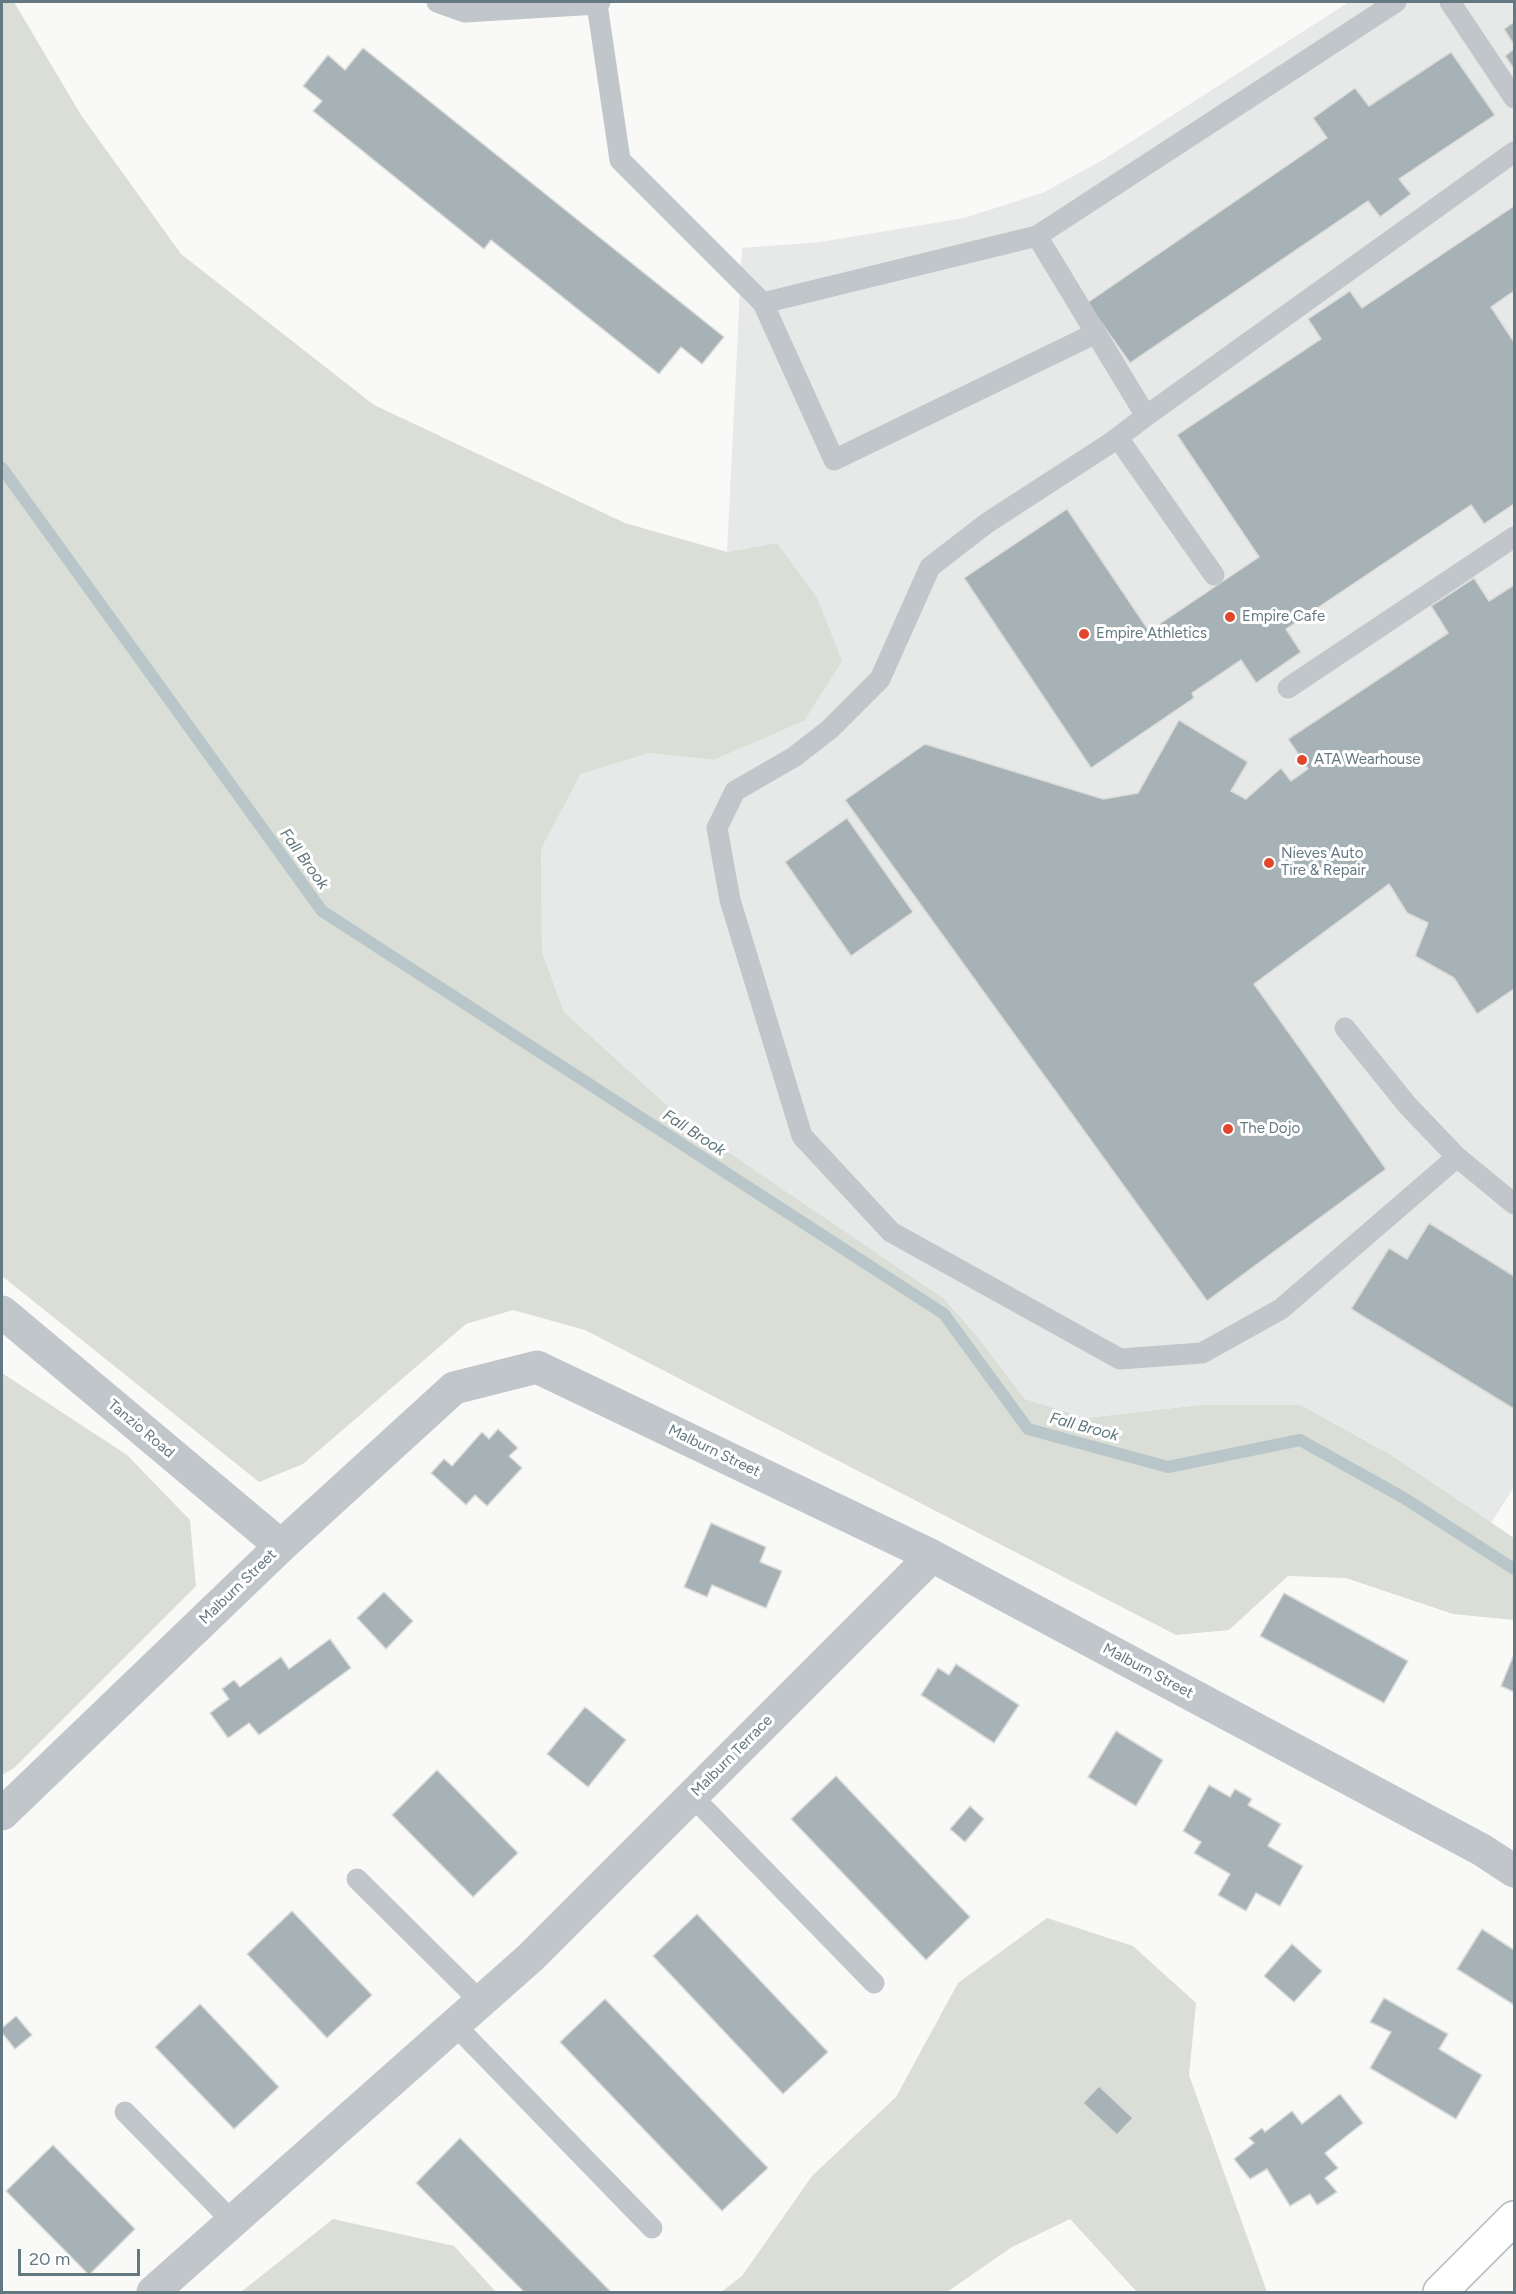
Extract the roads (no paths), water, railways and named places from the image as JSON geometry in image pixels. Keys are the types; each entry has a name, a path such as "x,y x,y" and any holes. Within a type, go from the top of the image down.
{"main road":[{"path":"1440,2292 1515,2218"}],"street":[{"name":"Tanzio Road","path":"2,1312 281,1546"},
{"name":"Malburn Street","path":"2,1814 281,1546 454,1388 537,1367 932,1556 1482,1850 1515,1871"},
{"name":"Malburn Terrace","path":"153,2292 531,1957 932,1556"}],"lane":[{"path":"437,2 465,12 599,3 620,160 763,303 834,460 1096,333"},
{"path":"763,303 1037,236 1395,2"},
{"path":"1450,2 1515,98"},
{"path":"1457,1157 1281,1309 1202,1353 1120,1359 891,1232 802,1136 730,900 717,828 735,791 794,758 830,729 880,679 930,567 987,523 1118,438 1515,152"},
{"path":"1037,236 1146,416"},
{"path":"1118,438 1214,575"},
{"path":"1288,688 1515,537"},
{"path":"1345,1028 1408,1106 1457,1157 1515,1204"},
{"path":"692,1796 874,1983"},
{"path":"357,1879 481,2002"},
{"path":"455,2025 652,2228"},
{"path":"125,2112 233,2222"}],"waterway":[{"name":"Fall Brook","path":"2,468 322,911 944,1314 1028,1429 1168,1467 1300,1440 1404,1498 1514,1569"}],"place":[{"name":"Empire Cafe","path":"1230,617"},
{"name":"Empire Athletics","path":"1084,634"},
{"name":"ATA Wearhouse","path":"1302,760"},
{"name":"Nieves Auto Tire & Repair","path":"1269,863"},
{"name":"The Dojo","path":"1228,1129"}]}
